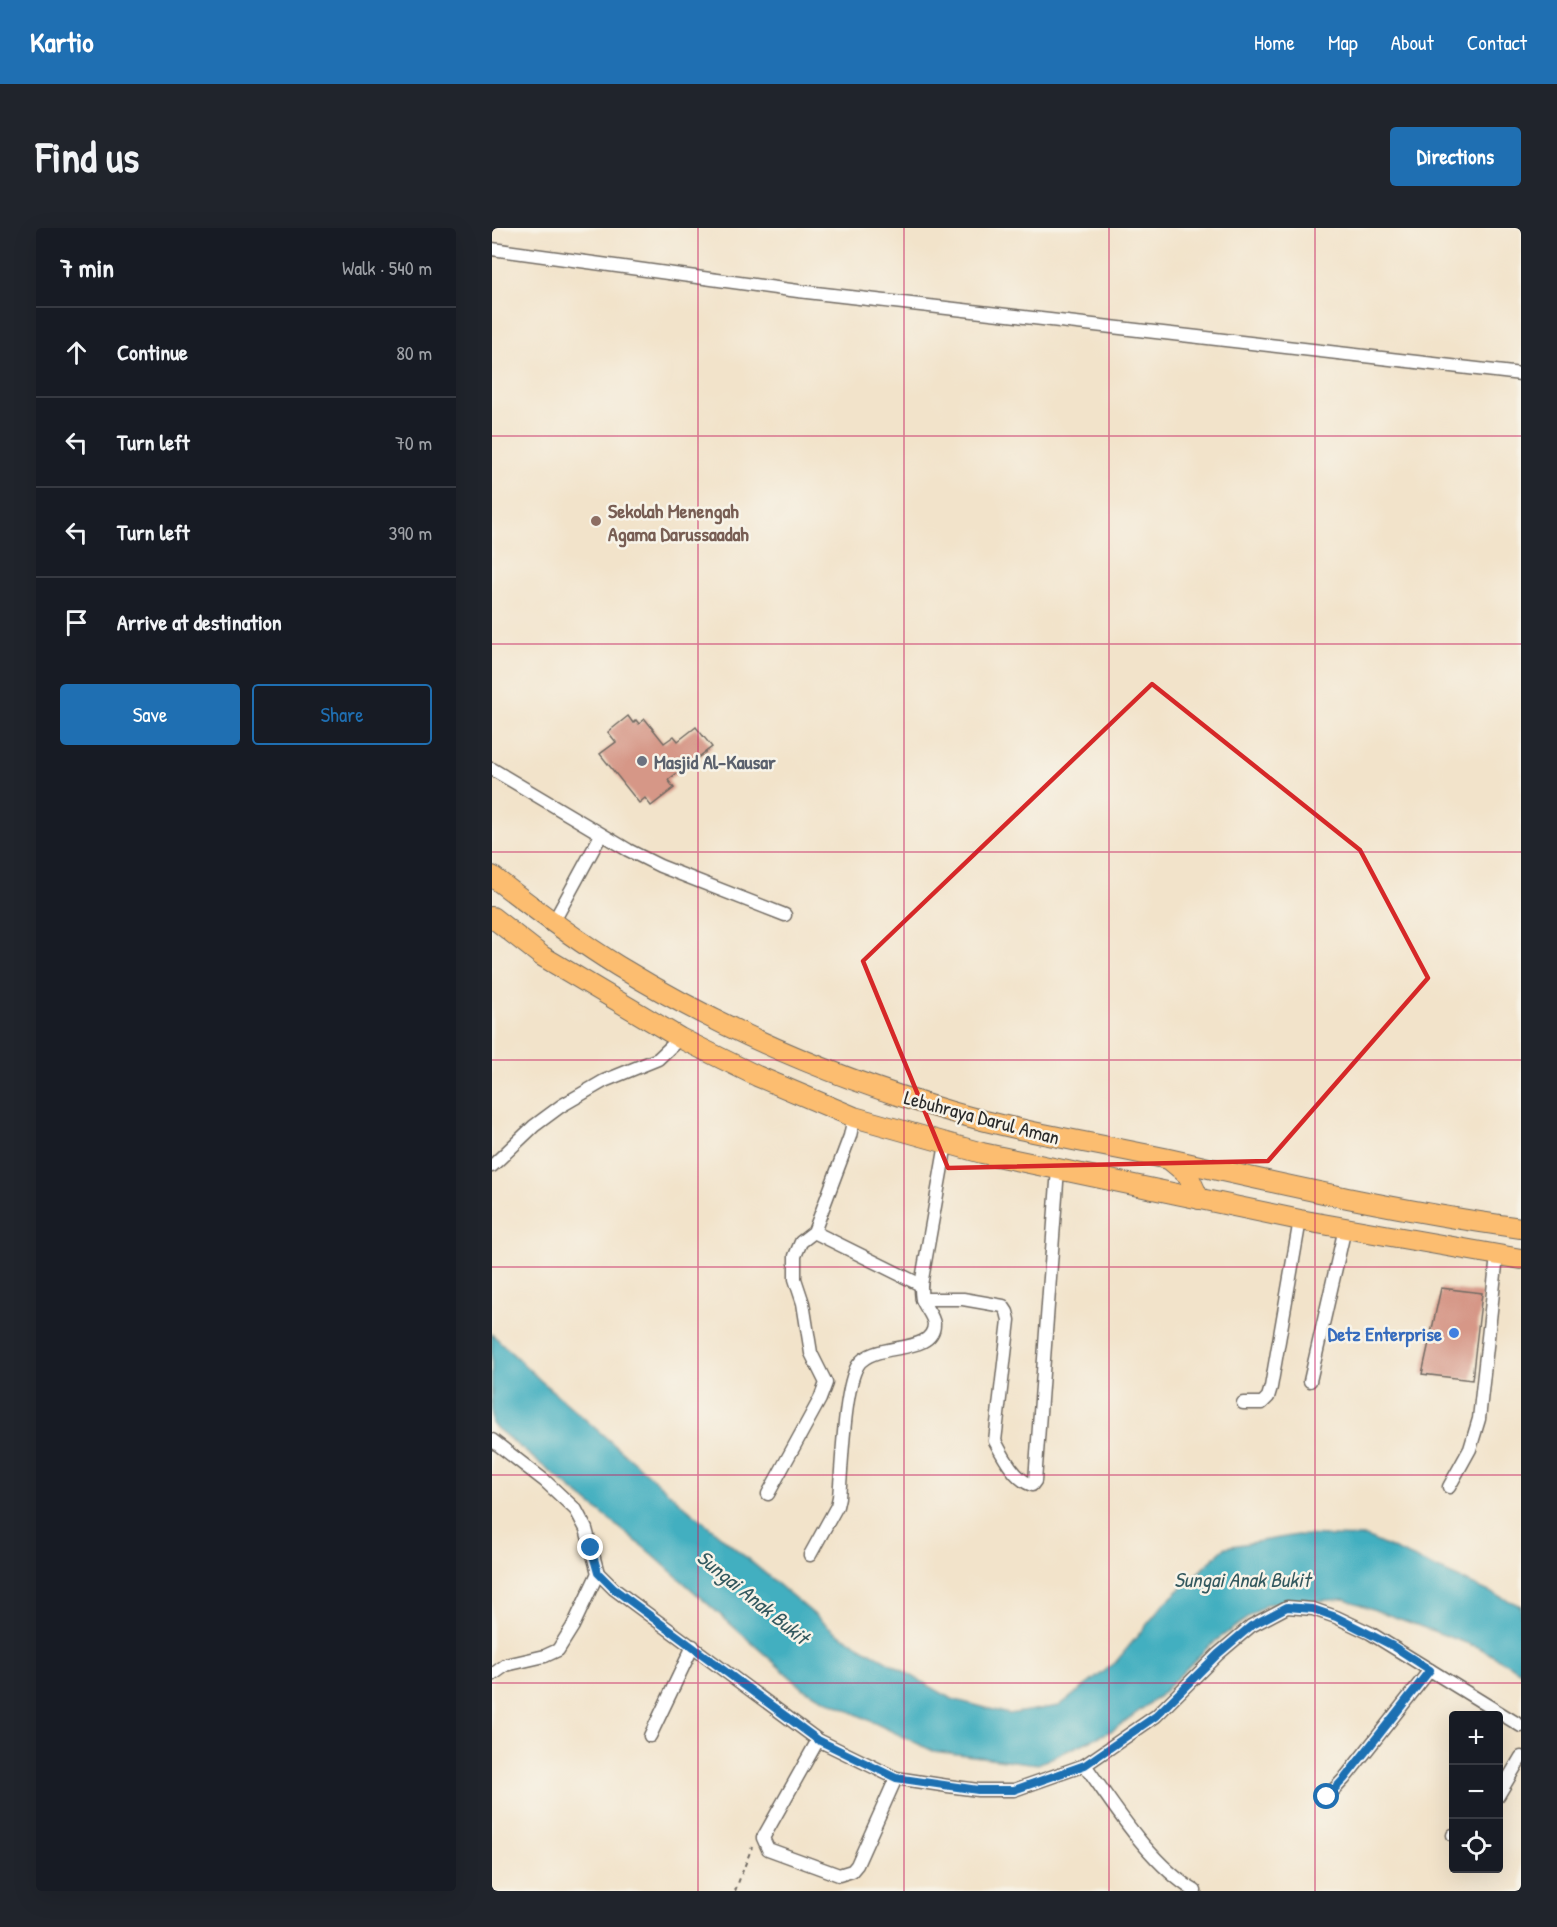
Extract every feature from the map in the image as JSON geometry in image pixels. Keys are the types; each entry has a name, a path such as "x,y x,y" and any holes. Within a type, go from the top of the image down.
{"highway":[{"name":"Lebuhraya Darul Aman","path":"492,876 553,923 617,966 696,1011 829,1072 988,1122 1422,1212 1521,1228"},
{"name":"Lebuhraya Darul Aman","path":"492,917 542,956 680,1038 757,1076 855,1117 946,1144 1058,1169 1300,1220 1521,1260"},
{"path":"1168,1159 1188,1174 1199,1199"},
{"path":"1234,1174 1235,1188 1244,1202 1259,1212 1267,1213"}],"street":[{"path":"492,249 798,291 1521,374"},
{"path":"492,769 601,835 660,866 785,915"},
{"path":"553,923 601,835"},
{"path":"492,1166 534,1126 561,1106 604,1081 658,1059 680,1038"},
{"path":"768,1494 820,1399 826,1383 811,1353 803,1303 795,1279 795,1256 801,1242 814,1232 855,1117"},
{"path":"810,1555 840,1497 853,1374 866,1355 892,1348 910,1347 925,1340 933,1330 934,1321 922,1299 921,1285 946,1144"},
{"path":"922,1299 963,1299 1003,1306 1007,1312 1009,1320 995,1441 1022,1480 1030,1485 1034,1484 1058,1169"},
{"path":"1243,1403 1262,1403 1268,1397 1300,1220"},
{"path":"1310,1381 1345,1228"},
{"path":"814,1232 921,1285"},
{"path":"1449,1487 1470,1449 1479,1419 1497,1256"},
{"path":"492,1440 545,1481 576,1510 586,1529 598,1573 614,1589 818,1740 896,1778 978,1790 1014,1790 1085,1765 1156,1716 1218,1654 1251,1626 1287,1607 1313,1609 1336,1617 1393,1646 1521,1726"},
{"path":"492,1675 506,1665 545,1656 558,1650 573,1626 598,1573"},
{"path":"650,1736 693,1647"},
{"path":"1327,1797 1344,1779 1430,1670"},
{"path":"818,1740 766,1844 840,1875 852,1871 857,1865 896,1778"},
{"path":"1503,1788 1521,1757"},
{"path":"1085,1765 1136,1836 1164,1865 1195,1891"}],"path":[{"path":"735,1891 754,1843 766,1844"}],"highlighted area":[{"path":"1152,684 1360,850 1428,978 1268,1161 948,1168 863,961"}],"water":[{"name":"Sungai Anak Bukit","path":"492,1334 540,1380 681,1503 834,1631 952,1699 1009,1714 1059,1706 1115,1663 1164,1604 1226,1547 1297,1535 1366,1537 1521,1606 1521,1672 1480,1648 1345,1599 1267,1604 1210,1645 1158,1697 1113,1730 1038,1764 933,1751 804,1689 647,1550 495,1427 492,1423"}],"building":[{"name":"Masjid Al-Kausar","path":"628,716 633,723 636,720 639,724 645,719 664,743 674,736 678,741 696,727 712,747 668,780 674,788 651,806 645,798 639,803 600,754 616,742 608,732"},
{"name":"Detz Enterprise","path":"1441,1288 1482,1293 1472,1380 1422,1374"}],"place":[{"name":"Sekolah Menengah Agama Darussaadah","path":"596,521"},
{"name":"Masjid Al-Kausar","path":"642,761"},
{"name":"Detz Enterprise","path":"1454,1333"}],"route":[{"path":"591,1548 598,1573 614,1589 818,1740 896,1778 978,1790 1014,1790 1085,1765 1156,1716 1189,1686 1218,1654 1251,1626 1287,1607 1313,1609 1370,1633 1430,1670 1344,1779 1327,1797"}]}
